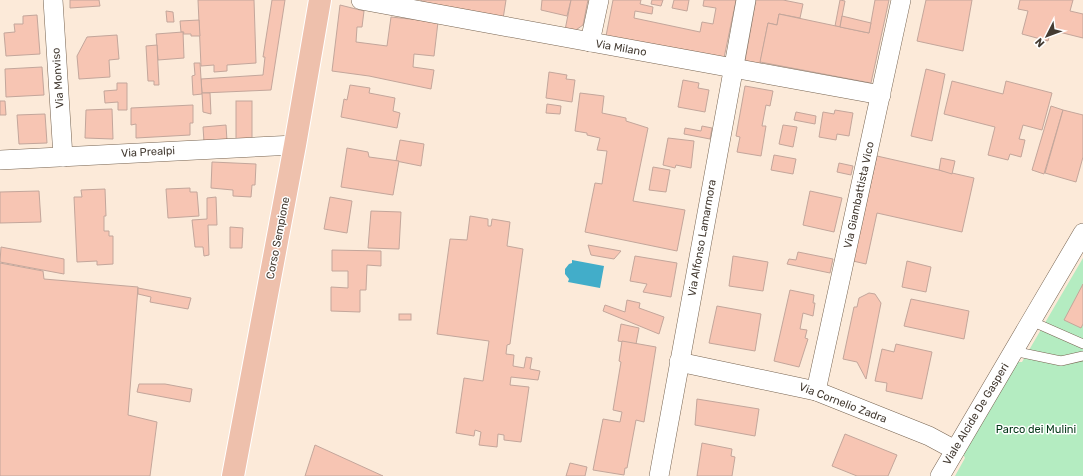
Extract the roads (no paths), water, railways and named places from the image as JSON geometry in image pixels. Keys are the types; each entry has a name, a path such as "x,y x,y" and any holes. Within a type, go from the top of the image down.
{"main road":[{"name":"Corso Sempione","path":"232,476 295,145 320,0"}],"street":[{"name":"Via Monviso","path":"52,0 63,157"},
{"name":"Via Milano","path":"361,0 881,95"},
{"path":"590,42 599,0"},
{"name":"Via Alfonso Lamarmora","path":"660,476 679,362 746,0"},
{"name":"Via Giambattista Vico","path":"816,390 901,0"},
{"name":"Via Prealpi","path":"0,160 295,145"},
{"name":"Viale Alcide De Gasperi","path":"940,476 1083,233"},
{"name":"Via Cornelio Zadra","path":"679,362 816,390 928,436 955,450"}],"lane":[{"path":"1031,320 1083,344"},
{"name":"Viale Alcide De Gasperi","path":"1013,351 1061,361 1083,356"}],"water":[{"path":"572,260 604,266 600,288 568,282 569,279 565,274 565,269 572,263"}],"park label":[{"name":"Parco dei Mulini","path":"1036,429"}]}
